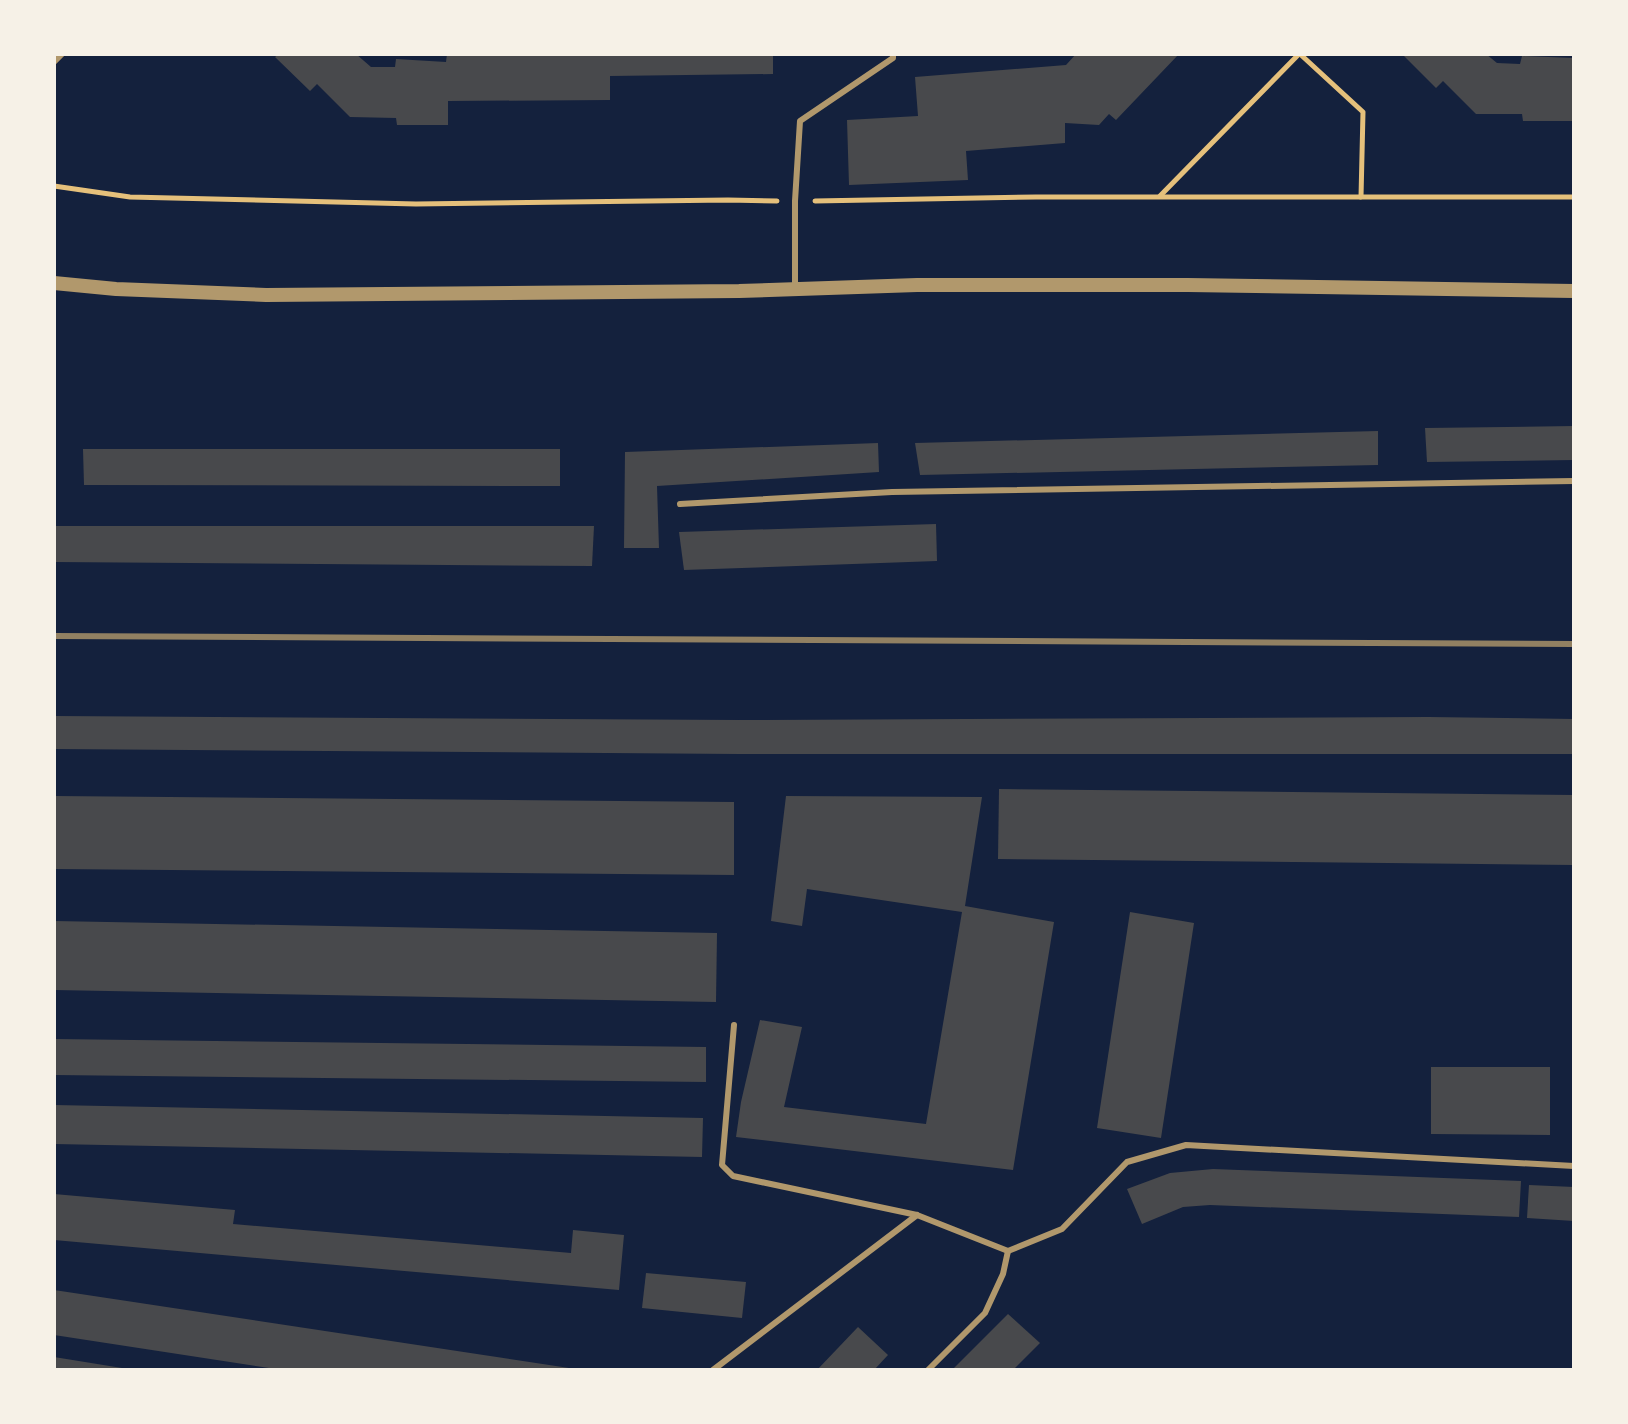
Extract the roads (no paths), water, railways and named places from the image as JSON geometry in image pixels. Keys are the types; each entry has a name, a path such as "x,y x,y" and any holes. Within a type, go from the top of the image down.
{"street":[{"path":"54,283 116,289 266,295 480,295 917,285 1188,285 1574,291"}],"lane":[{"path":"54,62 62,54"},
{"path":"795,289 795,201 800,121 893,58 893,54"},
{"path":"680,504 892,492 1574,481"},
{"path":"734,1025 722,1165 733,1176 917,1215 1008,1251 1062,1229 1127,1162 1186,1145 1574,1166"},
{"path":"713,1370 917,1215"},
{"path":"928,1370 985,1313 1003,1274 1008,1251"}],"railway":[{"path":"54,636 1574,644"}]}
